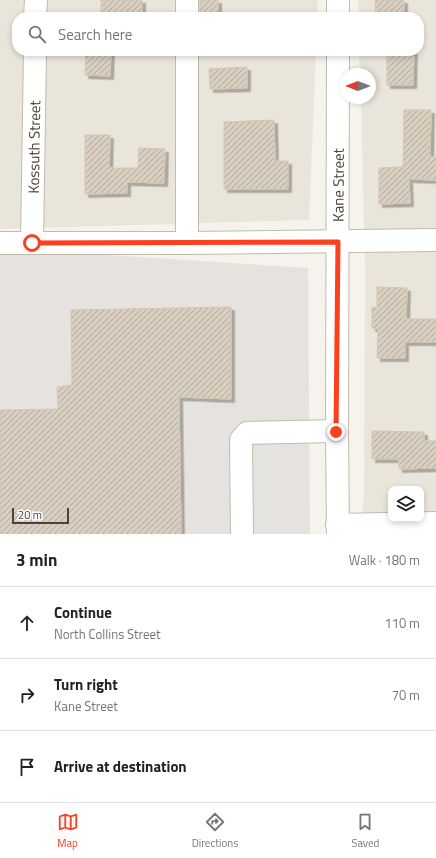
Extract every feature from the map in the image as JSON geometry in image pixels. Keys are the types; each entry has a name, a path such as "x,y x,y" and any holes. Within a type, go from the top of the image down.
{"street":[{"path":"35,12 36,0"},
{"path":"187,0 187,12"},
{"path":"338,0 338,12"},
{"name":"Kossuth Street","path":"32,243 35,56"},
{"path":"187,56 187,243"},
{"name":"Kane Street","path":"338,56 336,432 338,530"},
{"path":"0,243 338,242 436,240"},
{"path":"242,534 241,440 247,433 336,432"},
{"path":"338,530 436,523"}],"shaded area":[{"path":"0,0 318,0 317,12 12,12 12,56 316,56 309,220 0,229"},
{"path":"358,0 436,0 436,534 359,534 364,496 365,270 361,104 376,104 376,68 360,68 359,56 424,56 424,12 359,12"},
{"path":"0,248 308,268 310,534 0,534"},
{"path":"215,422 271,423 272,534 215,534"}],"building":[{"path":"101,0 142,0 142,12 101,12"},
{"path":"200,0 218,0 218,12 200,12"},
{"path":"375,0 404,0 404,12 376,12"},
{"path":"86,56 111,56 110,76 85,75"},
{"path":"387,56 414,56 413,85 387,85"},
{"path":"247,67 247,88 210,89 209,69"},
{"path":"404,110 431,110 430,157 436,157 436,180 409,179 410,203 379,204 379,168 403,167"},
{"path":"274,120 275,161 288,161 288,189 224,189 224,122"},
{"path":"85,135 110,135 109,168 138,168 139,148 165,149 164,183 127,182 127,193 85,194"},
{"path":"377,287 407,288 406,319 436,319 436,342 405,342 405,358 377,358 378,329 372,328 372,307 377,308"},
{"path":"231,307 231,399 179,397 181,534 0,534 0,410 58,409 57,387 72,385 71,310"},
{"path":"372,431 424,432 424,441 436,441 436,468 399,469 399,459 372,459"}],"route":[{"path":"32,243 338,242 336,432"}]}
